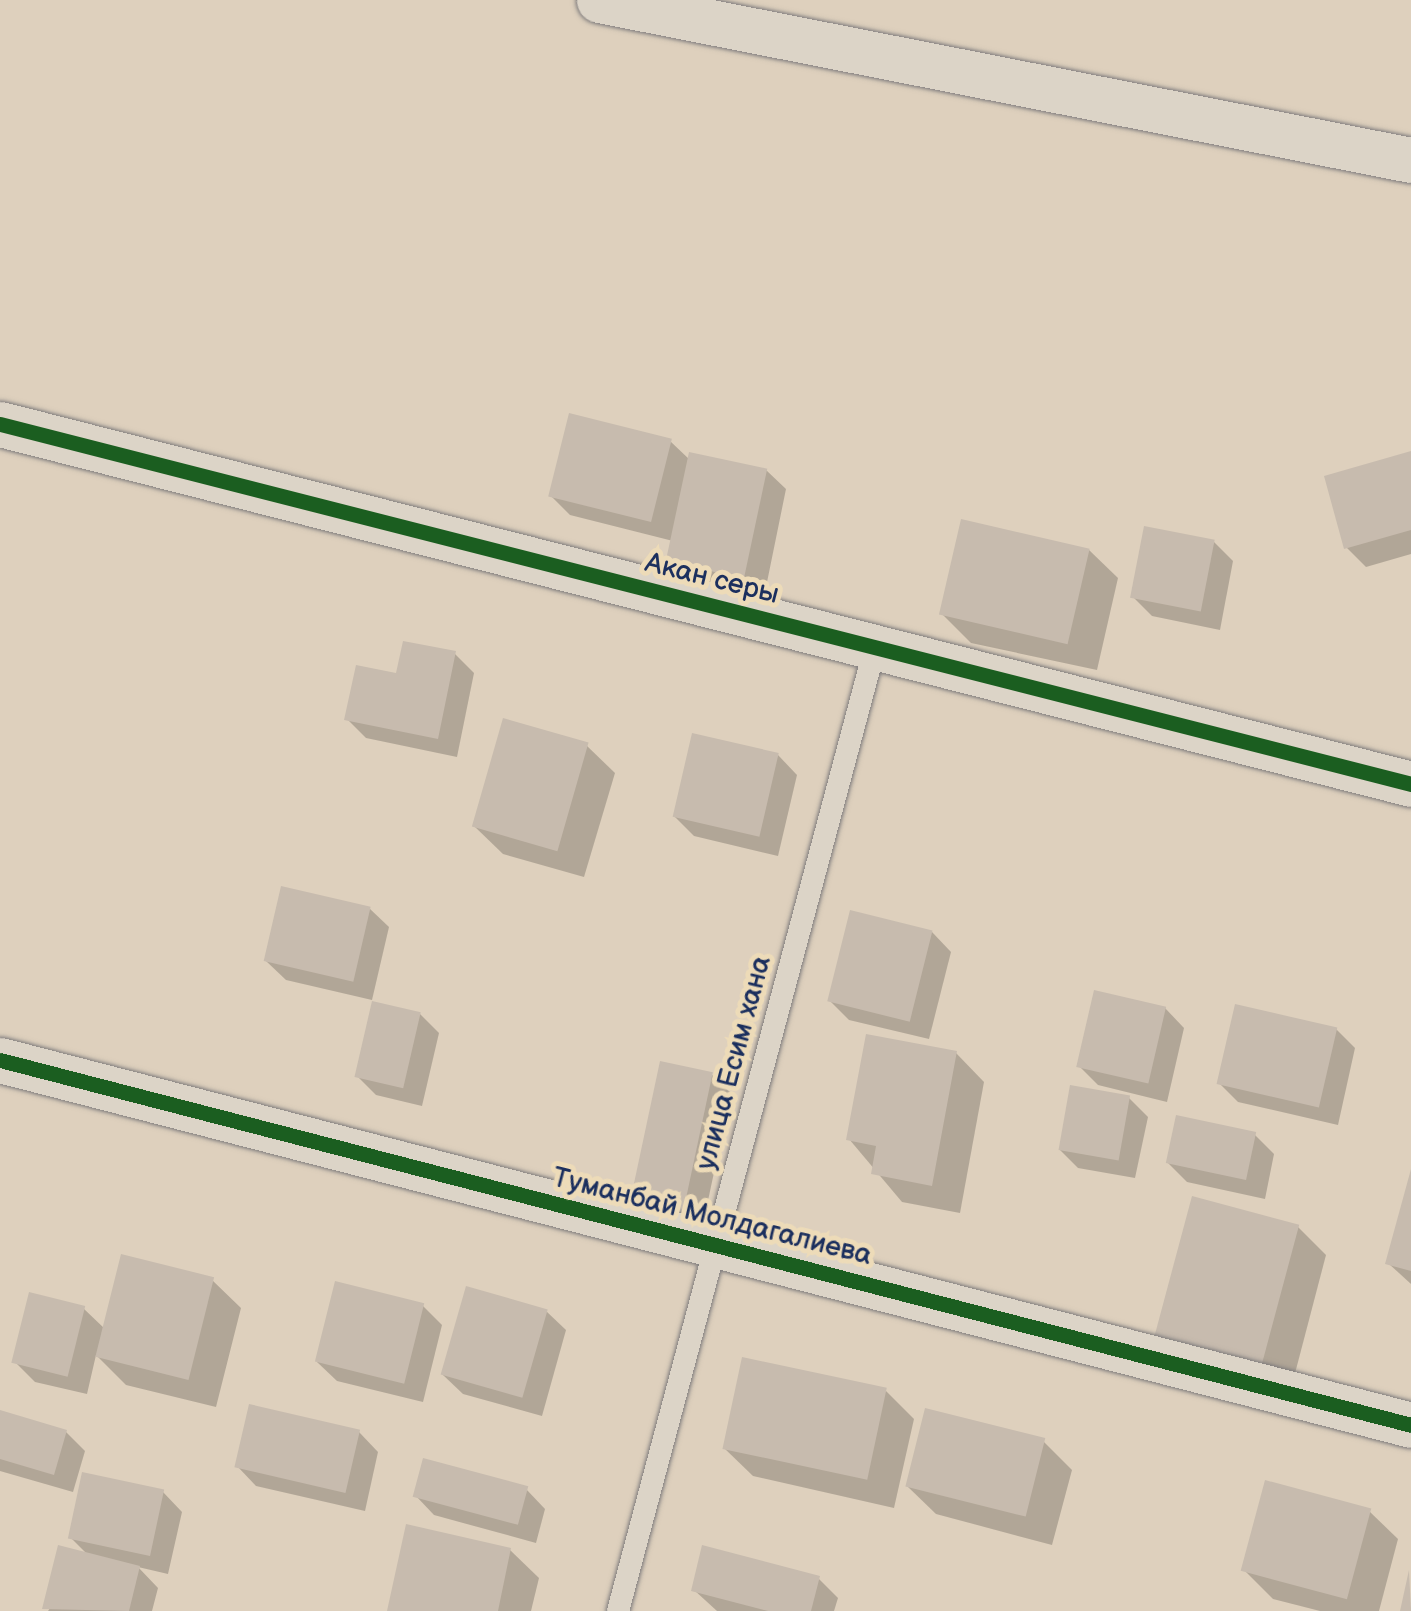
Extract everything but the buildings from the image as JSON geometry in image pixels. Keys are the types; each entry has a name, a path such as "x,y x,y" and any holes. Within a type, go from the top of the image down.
{"street":[{"path":"599,0 1411,160"},
{"name":"Акан серы","path":"0,424 1411,784"},
{"name":"Туманбай Молдагалиева","path":"0,1060 1411,1425"}],"lane":[{"name":"улица Есим хана","path":"618,1611 875,647"}],"cycle path":[{"path":"0,424 1411,784"},
{"path":"0,1060 1411,1425"}]}
